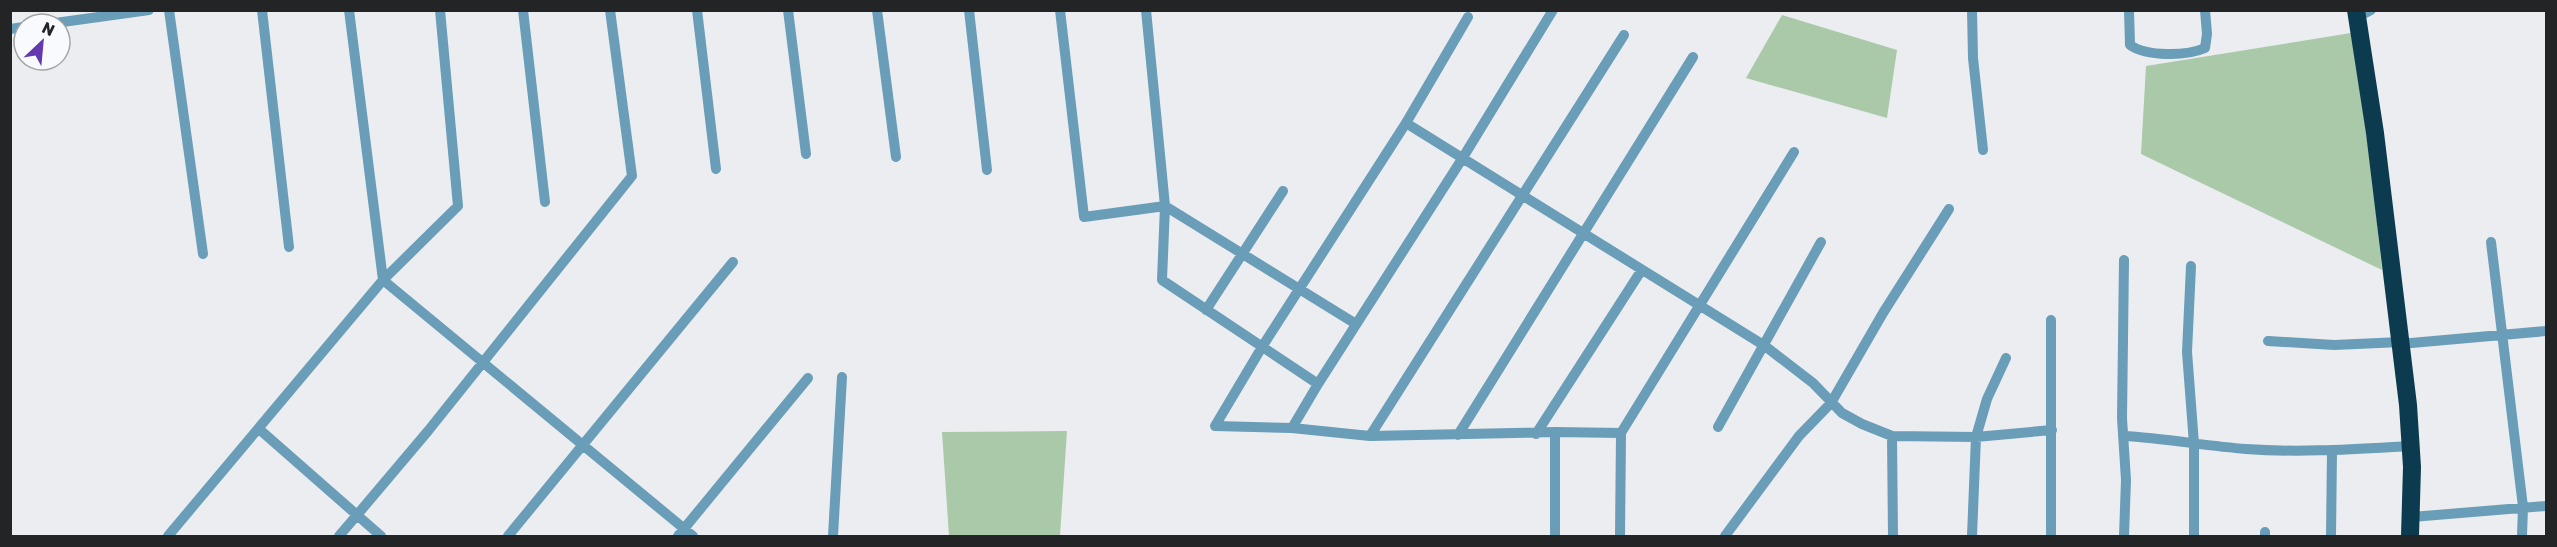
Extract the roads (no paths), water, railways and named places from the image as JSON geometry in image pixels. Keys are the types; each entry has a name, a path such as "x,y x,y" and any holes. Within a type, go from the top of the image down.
{"highway":[{"path":"2362,13 2366,77 2401,343 2410,446 2412,516 2410,537"}],"street":[{"path":"72,21 149,10"},
{"path":"169,10 203,254"},
{"path":"262,10 289,248"},
{"path":"349,10 383,280 484,362 681,533 693,537"},
{"path":"168,537 383,280 458,206 440,10"},
{"path":"523,10 545,202"},
{"path":"339,537 484,362 632,176 610,10"},
{"path":"697,10 716,169"},
{"path":"788,10 806,154"},
{"path":"877,10 896,157"},
{"path":"969,10 987,170"},
{"path":"1060,10 1084,217 1165,206 1356,324"},
{"path":"1146,10 1165,206 1162,280 1318,384"},
{"path":"1292,428 1553,10"},
{"path":"1972,10 1973,58 1983,150"},
{"path":"2129,10 2130,45 2137,50 2184,55 2205,48 2207,34 2205,10"},
{"path":"1468,17 1406,123 1262,347 1215,426 1292,428 1370,436 1621,433"},
{"path":"1370,436 1624,35"},
{"path":"1458,435 1693,57"},
{"path":"1406,123 1523,194 1582,235 1765,346 1813,382 1831,403 1862,424 1892,436 1976,437 2052,430"},
{"path":"1620,537 1621,433 1794,152"},
{"path":"1206,310 1283,191"},
{"path":"1725,537 1799,436 1831,403 1883,313 1949,209"},
{"path":"1718,428 1821,242"},
{"path":"2491,242 2523,507 2522,537"},
{"path":"2124,260 2123,436 2126,480 2124,537"},
{"path":"508,537 733,262"},
{"path":"2191,266 2187,352 2194,444 2194,537"},
{"path":"1536,434 1641,271"},
{"path":"2051,320 2051,537"},
{"path":"2268,340 2334,345 2401,343 2547,331"},
{"path":"1972,537 1976,437 1987,399 2006,358"},
{"path":"832,537 842,377"},
{"path":"681,533 808,378"},
{"path":"259,429 381,537"},
{"path":"1555,432 1555,537"},
{"path":"1892,436 1893,537"},
{"path":"2123,436 2163,438 2194,444 2249,449 2332,451 2410,446"},
{"path":"2331,537 2332,451"},
{"path":"2412,516 2547,506"}]}
